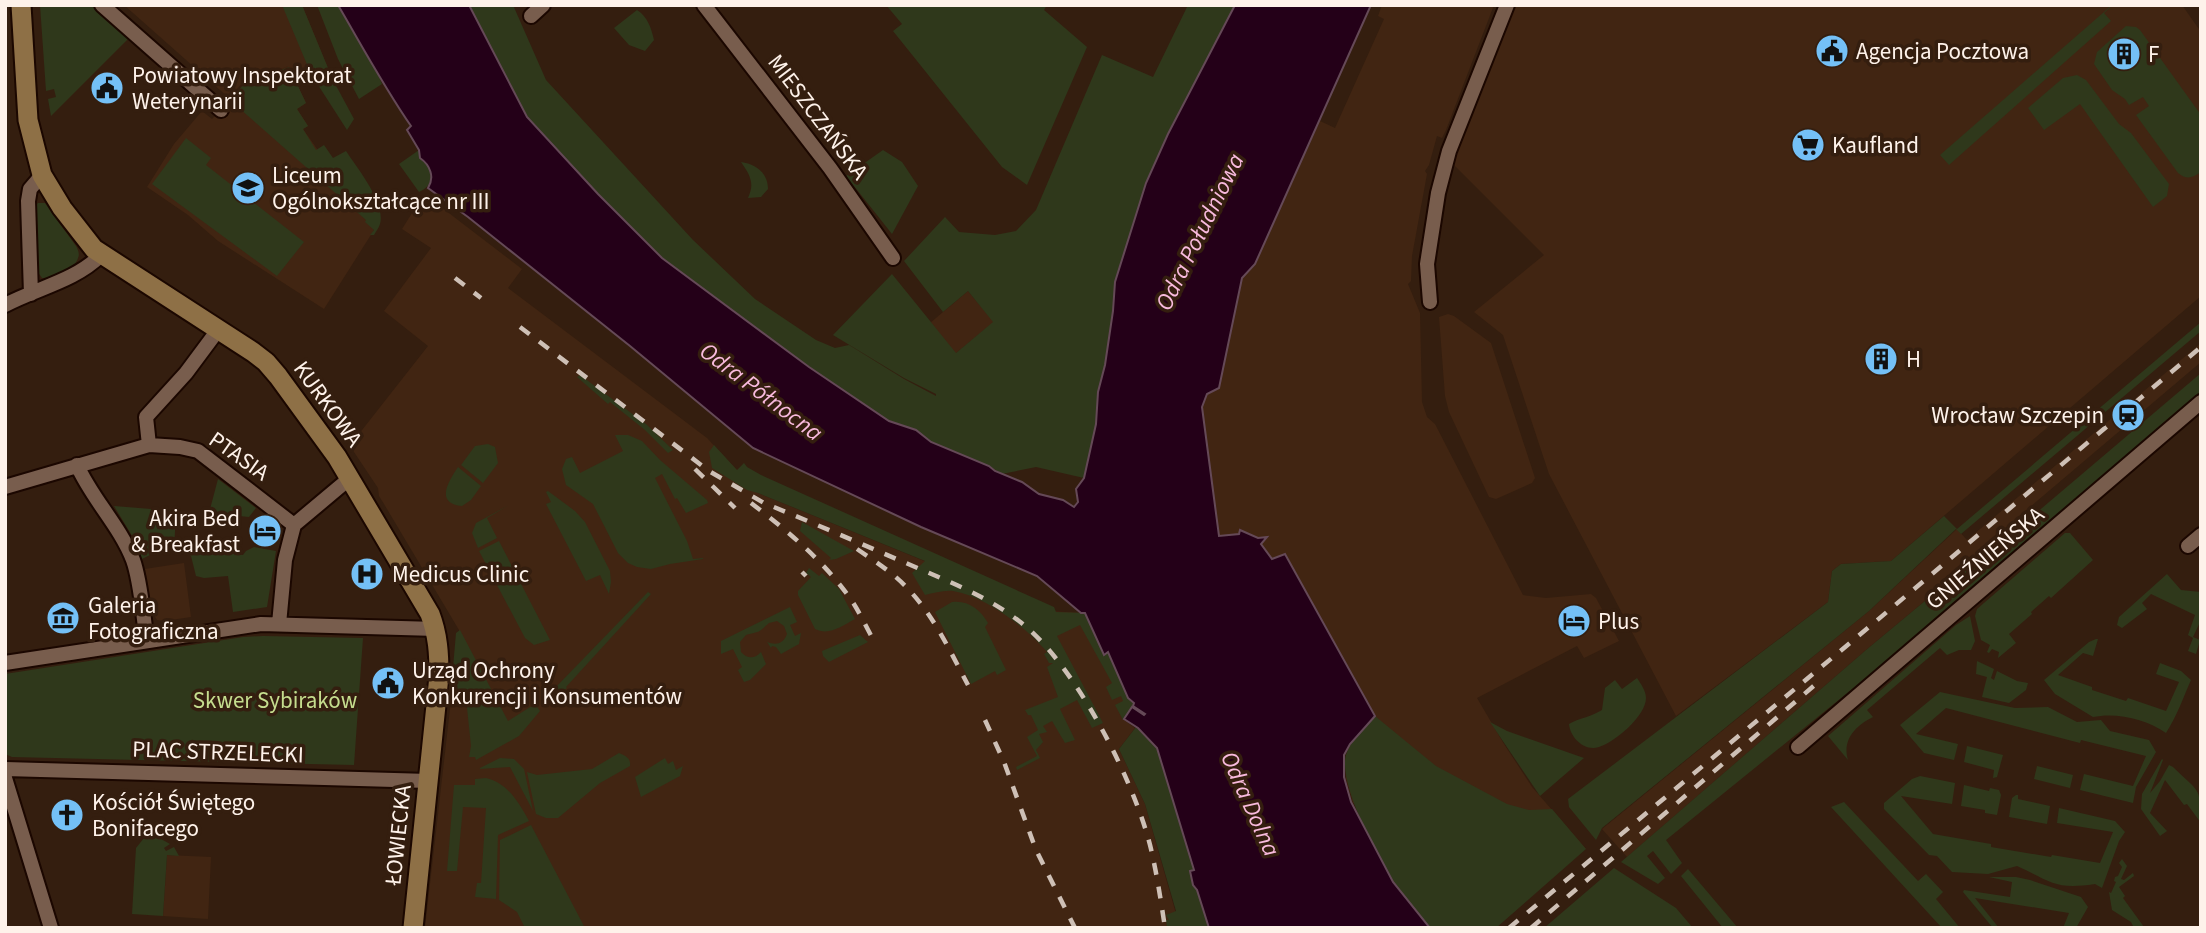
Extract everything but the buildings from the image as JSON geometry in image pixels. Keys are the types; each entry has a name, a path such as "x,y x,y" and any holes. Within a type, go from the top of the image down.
{"main road":[{"name":"KURKOWA","path":"21,5 28,120 42,175 62,208 94,249 98,259 253,352 272,368 335,454 430,614 436,629 439,676 432,748"},
{"name":"ŁOWIECKA","path":"413,928 432,748"}],"street":[{"path":"102,5 221,110"},
{"path":"531,16 543,5"},
{"name":"MIESZCZAŃSKA","path":"704,5 830,168 894,258"},
{"path":"1430,302 1427,264 1438,193 1449,151 1507,5"},
{"path":"31,294 28,201 30,189 42,175"},
{"path":"8,301 65,279 98,259"},
{"path":"149,445 146,417 186,373 218,330"},
{"name":"GNIEŹNIEŃSKA","path":"1798,747 2201,402"},
{"name":"PTASIA","path":"5,487 149,445 180,447 198,451 294,525"},
{"path":"77,465 86,485 124,541 132,558 147,641"},
{"path":"279,624 285,560 294,525 350,478"},
{"path":"2188,546 2201,535"},
{"path":"5,663 261,624 436,629"},
{"name":"PLAC STRZELECKI","path":"5,769 429,781"},
{"path":"5,778 51,928"}],"shaded area":[{"name":"Liceum Ogólnokształcące nr III","path":"124,5 302,5 327,66 296,82 306,103 297,109 308,126 303,129 374,230 324,309 218,241 188,215 147,187 174,144 202,111 212,119 244,84 289,66 244,81 229,98"},
{"path":"1382,5 1494,5 1446,130 1442,138 1437,136 1425,171 1427,174 1412,256 1411,281 1408,284 1420,313 1422,402 1427,417 1435,424 1523,595 1546,598 1591,594 1596,598 1619,641 1584,658 1577,646 1477,698 1532,787 1586,849 1353,803 1346,779 1346,756 1352,744 1375,716 1261,544 1266,537 1258,538 1240,531 1239,534 1219,536 1202,407 1207,394 1219,388 1242,278 1255,263 1320,121 1335,128 1384,19 1378,16"},
{"path":"1514,5 2182,5 2201,32 2201,296 1891,561 1841,564 1832,571 1828,602 1676,716 1549,474 1503,335 1474,312 1544,255 1452,163"},
{"path":"424,194 522,269 508,288 707,438 758,493 1047,611 1085,613 1135,703 1124,720 1135,728 1119,749 1145,804 1180,928 425,928 459,630 379,496 378,488 348,443 355,439 428,346 384,311 431,248 402,229"},
{"path":"968,291 994,322 955,354 930,323"},
{"path":"1448,314 1491,343 1535,478 1532,483 1496,499 1489,497 1449,412 1445,396 1439,317"},
{"path":"2201,343 2201,362 1977,552 1979,556 1627,857 1602,829 1869,611 1957,529 1967,540"},
{"path":"184,563 191,617 157,620 152,612 145,569"},
{"path":"167,855 211,857 208,919 163,916"}],"green space":[{"path":"40,5 91,5 129,38 51,116 48,99 56,97 54,89 46,91"},
{"path":"282,5 302,5 333,80 354,119 347,130 311,74"},
{"path":"317,5 338,5 375,67 382,84 359,99 338,59"},
{"path":"469,5 513,5 546,80 693,240 755,299 816,340 835,348 849,345 936,396 833,335 892,274 956,353 993,322 968,291 943,312 904,261 945,217 959,232 995,235 1016,231 1036,210 1102,55 1153,77 1188,5 1235,5 1168,134 1146,183 1115,282 1105,365 1098,392 1096,424 1084,478 1036,467 1002,474 931,442 916,430 889,421 809,367 662,258 527,117"},
{"path":"886,5 1047,5 1044,10 1087,47 1027,185 1002,167 893,31 902,24"},
{"path":"2112,5 2104,13 2111,21 1949,165 1940,155"},
{"path":"637,10 646,19 654,40 645,51 629,45 614,28"},
{"path":"2126,26 2140,30 2201,115 2201,172 2195,176 2187,177 2178,173 2136,115 2149,106 2143,97 2129,105 2112,90 2094,64 2097,52"},
{"path":"289,67 306,103 297,109 308,126 303,129 316,150 324,145 333,158 346,151 375,196 381,216 380,225 374,235 370,235 374,230 366,220 230,100 244,84"},
{"path":"2077,75 2086,80 2119,124 2131,133 2169,184 2167,196 2153,207 2080,104 2044,130 2028,108 2063,78"},
{"path":"186,138 211,158 206,165 304,242 277,276 152,184"},
{"path":"419,150 429,168 431,179 419,192 399,164"},
{"path":"883,150 902,162 918,186 892,234 846,176"},
{"path":"741,162 756,167 766,178 768,189 761,197 748,198 750,179"},
{"path":"38,203 45,203 79,253 73,266 51,277 42,278 37,271"},
{"path":"2201,322 2201,331 1961,534 1956,529 1869,611 1602,828 1596,840 1569,807 1568,799 1828,602 1832,571 1841,564 1891,561 1944,516 1957,529"},
{"path":"2201,373 2201,391 1888,660 1666,840 1682,863 1671,874 1653,851 1647,856 1665,878 1658,884 1621,862 1866,650 1979,556 1982,559"},
{"path":"580,375 646,424 673,450 668,453 645,430 610,402 608,404 577,377"},
{"path":"615,435 628,435 642,441 707,500 708,503 686,513 662,474 655,478 687,541 693,559 703,559 651,569 628,563 618,553 593,504 566,485 562,469 566,459 572,457 580,473 623,451"},
{"path":"488,444 495,447 498,463 483,483 461,465 475,446"},
{"path":"714,445 737,470 744,463 761,475 1054,607 1056,612 1085,613 1107,651 1128,698 1135,703 1123,720 1115,705 1123,701 1121,696 1112,700 1106,687 1112,683 1080,625 1057,636 1103,723 1092,728 1077,700 1060,709 1075,740 1065,743 1052,721 1043,726 1047,732 1039,734 1043,742 1036,750 1040,758 1017,770 1016,767 1037,756 1027,737 1038,730 1031,715 1025,710 1058,697 1047,667 1053,663 1049,663 1044,654 1047,652 1039,643 1017,623 978,599 953,591 925,595 912,573 925,561 747,490 712,468 709,452"},
{"path":"458,467 481,486 471,500 462,506 448,501 446,496 448,485"},
{"path":"218,479 256,508 249,517 209,513"},
{"path":"546,492 585,522 610,571 609,594 600,575 586,581 546,504 551,502"},
{"path":"509,505 487,518 497,538 478,548 472,533 476,523"},
{"path":"114,506 176,511 174,551 142,559 137,544"},
{"path":"802,522 854,551 829,560 831,558 800,531"},
{"path":"2065,533 2070,533 2093,560 2009,634 2016,643 1998,658 1999,652 1992,649 1987,652 1990,645 1981,640 1975,616 1977,609"},
{"path":"499,541 550,640 534,645 525,638 479,551"},
{"path":"254,547 276,551 267,607 233,612 228,576 196,576 191,556 186,553 209,549 243,555"},
{"path":"809,568 819,576 822,573 839,589 855,619 830,631 815,629 798,595 798,591 811,577 806,573"},
{"path":"2167,574 2181,590 2201,592 2201,620 2193,637 2200,640 2196,654 2188,651 2193,638 2188,635 2195,615 2151,594 2142,603 2147,609 2122,628 2117,625 2119,617"},
{"path":"648,592 651,594 567,688 555,698 551,697 550,693"},
{"path":"952,602 968,604 985,618 988,623 985,627 1006,670 997,675 995,671 971,684 935,612"},
{"path":"790,607 797,622 790,625 795,636 801,633 799,644 781,654 776,647 771,648 767,642 778,643 787,634 784,626 777,621 769,623 759,632 746,635 740,642 741,652 751,657 761,652 766,664 750,680 744,682 738,670 742,667 733,649 721,654 721,641"},
{"path":"1970,616 1975,641 1971,650 1959,650 1947,655 1940,648 1867,710 1873,717 1852,734 1847,746 1848,760 1828,736 1956,625"},
{"path":"460,630 508,721 535,704 540,711 519,736 476,760 475,757 469,757 471,746 465,689 451,691 456,633"},
{"path":"860,635 868,642 829,662 823,656 822,651"},
{"name":"Skwer Sybiraków","path":"263,636 363,638 354,765 12,757 5,754 5,674"},
{"path":"2096,639 2093,656 2083,653 2058,675 2092,687 2092,690 2126,701 2128,698 2166,711 2179,682 2156,674 2160,663 2181,671 2191,680 2166,733 2131,718 2111,715 2093,717 2055,694 2044,680"},
{"path":"1977,661 1994,669 1991,678 1994,680 1997,671 2017,681 2028,683 2026,690 2009,703 1982,697 1987,677 1976,674"},
{"path":"1637,678 1646,698 1641,713 1635,720 1621,734 1599,747 1588,747 1579,742 1572,734 1569,724 1602,710 1605,688 1615,680 1622,689"},
{"path":"1940,692 2015,708 2048,707 2077,722 2101,720 2110,731 2149,740 2156,752 2136,787 2133,803 2080,790 2084,774 2133,786 2146,756 2081,740 2080,743 1946,708 1916,734 1958,744 1954,760 1924,753 1900,725"},
{"path":"1375,716 1436,766 1507,804 1529,810 1552,809 1586,849 1496,928 1430,928 1386,870 1360,819 1348,783 1345,767 1348,750 1358,734"},
{"path":"1490,722 1507,731 1584,758 1540,796"},
{"path":"1136,727 1157,748 1209,928 1167,928 1166,920 1169,920 1166,915 1176,911 1145,804 1119,749"},
{"path":"1967,746 2003,755 1997,777 1993,778 1994,770 1964,762"},
{"path":"619,753 629,759 630,766 600,783 558,818 546,818 536,814 527,772 537,775 592,769"},
{"path":"500,758 514,759 524,769 533,811 510,767 478,769"},
{"path":"665,758 668,764 673,761 676,770 683,766 680,776 641,797 635,777"},
{"path":"2162,759 2150,793 2169,765 2173,767 2199,795 2201,823 2165,780 2150,813 2167,831 2160,836 2141,809 2142,794"},
{"path":"2037,766 2073,775 2070,788 2034,779"},
{"path":"1920,776 1955,783 1952,804 1901,796 1933,834 1991,844 1991,847 2100,863 2113,832 2057,823 2059,808 2115,821 2125,832 2119,841 2102,888 2095,884 2071,886 2054,883 2017,866 1988,874 1952,872 1937,856 1929,855 1884,809 1884,803 1912,779"},
{"path":"486,778 507,789 529,821 498,835 496,899 475,897 477,883 481,883 486,808 463,807 457,871 447,871 454,785 475,785 475,779"},
{"path":"1964,785 1989,791 1990,788 1999,790 2001,795 1997,815 1961,806"},
{"path":"2016,795 2018,799 2050,806 2047,824 2009,817 2012,798"},
{"path":"1844,802 1918,881 1926,874 1943,892 1936,899 1960,928 1942,928 1831,807"},
{"path":"531,825 585,928 525,928 517,912 499,900 500,840"},
{"path":"153,837 170,844 164,848 166,851 174,847 179,856 167,855 163,916 132,914 136,848 144,838"},
{"path":"2122,859 2127,866 2121,879 2124,880 2133,873 2134,876 2119,887 2125,896 2123,898 2144,927 2148,928 2134,928 2131,922 2112,910 2109,892 2111,893 2116,882 2115,877 2122,867 2119,863"},
{"path":"1614,868 1676,908 1693,928 1544,928"},
{"path":"1688,869 1738,928 1723,928 1681,876"},
{"path":"1989,877 2030,880 2081,897 2088,907 2076,928 2063,928 2069,913 1975,898 1999,928 1993,928 1963,892 2010,897 2012,882"}],"water":[{"path":"338,5 469,5 527,117 662,258 809,367 889,421 916,430 931,442 989,466 1022,482 1039,494 1063,500 1074,507 1078,502 1076,489 1084,478 1096,424 1098,392 1105,365 1115,282 1146,183 1168,134 1235,5 1371,5 1255,264 1242,278 1219,388 1207,394 1202,407 1219,536 1239,534 1240,530 1258,538 1267,537 1261,544 1272,559 1285,554 1375,716 1350,744 1344,755 1344,777 1351,802 1393,882 1430,928 1209,928 1193,885 1190,871 1194,870 1157,748 1138,728 1124,719 1132,707 1145,714 1133,706 1134,703 1128,698 1108,652 1104,655 1085,613 1081,613 1037,576 921,527 753,448 630,346 428,188 430,172 407,130 411,126"}],"railway":[{"path":"455,278 481,298"},
{"path":"520,327 709,471 764,503 979,596 1019,621 1040,640 1081,694 1132,791 1151,849 1165,928"},
{"path":"1509,928 2201,347"},
{"path":"695,469 735,508"},
{"path":"751,503 792,536 830,573 852,601 873,639"},
{"path":"857,549 885,568 919,601 942,636 968,685"},
{"path":"802,572 806,576"},
{"path":"1531,928 1816,684"},
{"path":"985,720 1004,762 1036,850 1075,928"}],"place":[{"name":"Agencja Pocztowa","path":"1832,51"},
{"name":"F","path":"2124,54"},
{"name":"Powiatowy Inspektorat Weterynarii","path":"107,88"},
{"name":"Kaufland","path":"1808,145"},
{"name":"Liceum Ogólnokształcące nr III","path":"248,188"},
{"name":"H","path":"1881,359"},
{"name":"Wrocław Szczepin","path":"2128,415"},
{"name":"Akira Bed & Breakfast","path":"265,531"},
{"name":"Medicus Clinic","path":"367,574"},
{"name":"Galeria Fotograficzna","path":"63,618"},
{"name":"Plus","path":"1574,621"},
{"name":"Urząd Ochrony Konkurencji i Konsumentów","path":"388,683"},
{"name":"Kościół Świętego Bonifacego","path":"67,815"}],"water label":[{"name":"Odra Południowa","path":"1200,232"},
{"name":"Odra Północna","path":"761,392"},
{"name":"Odra Dolna","path":"1250,804"}]}
